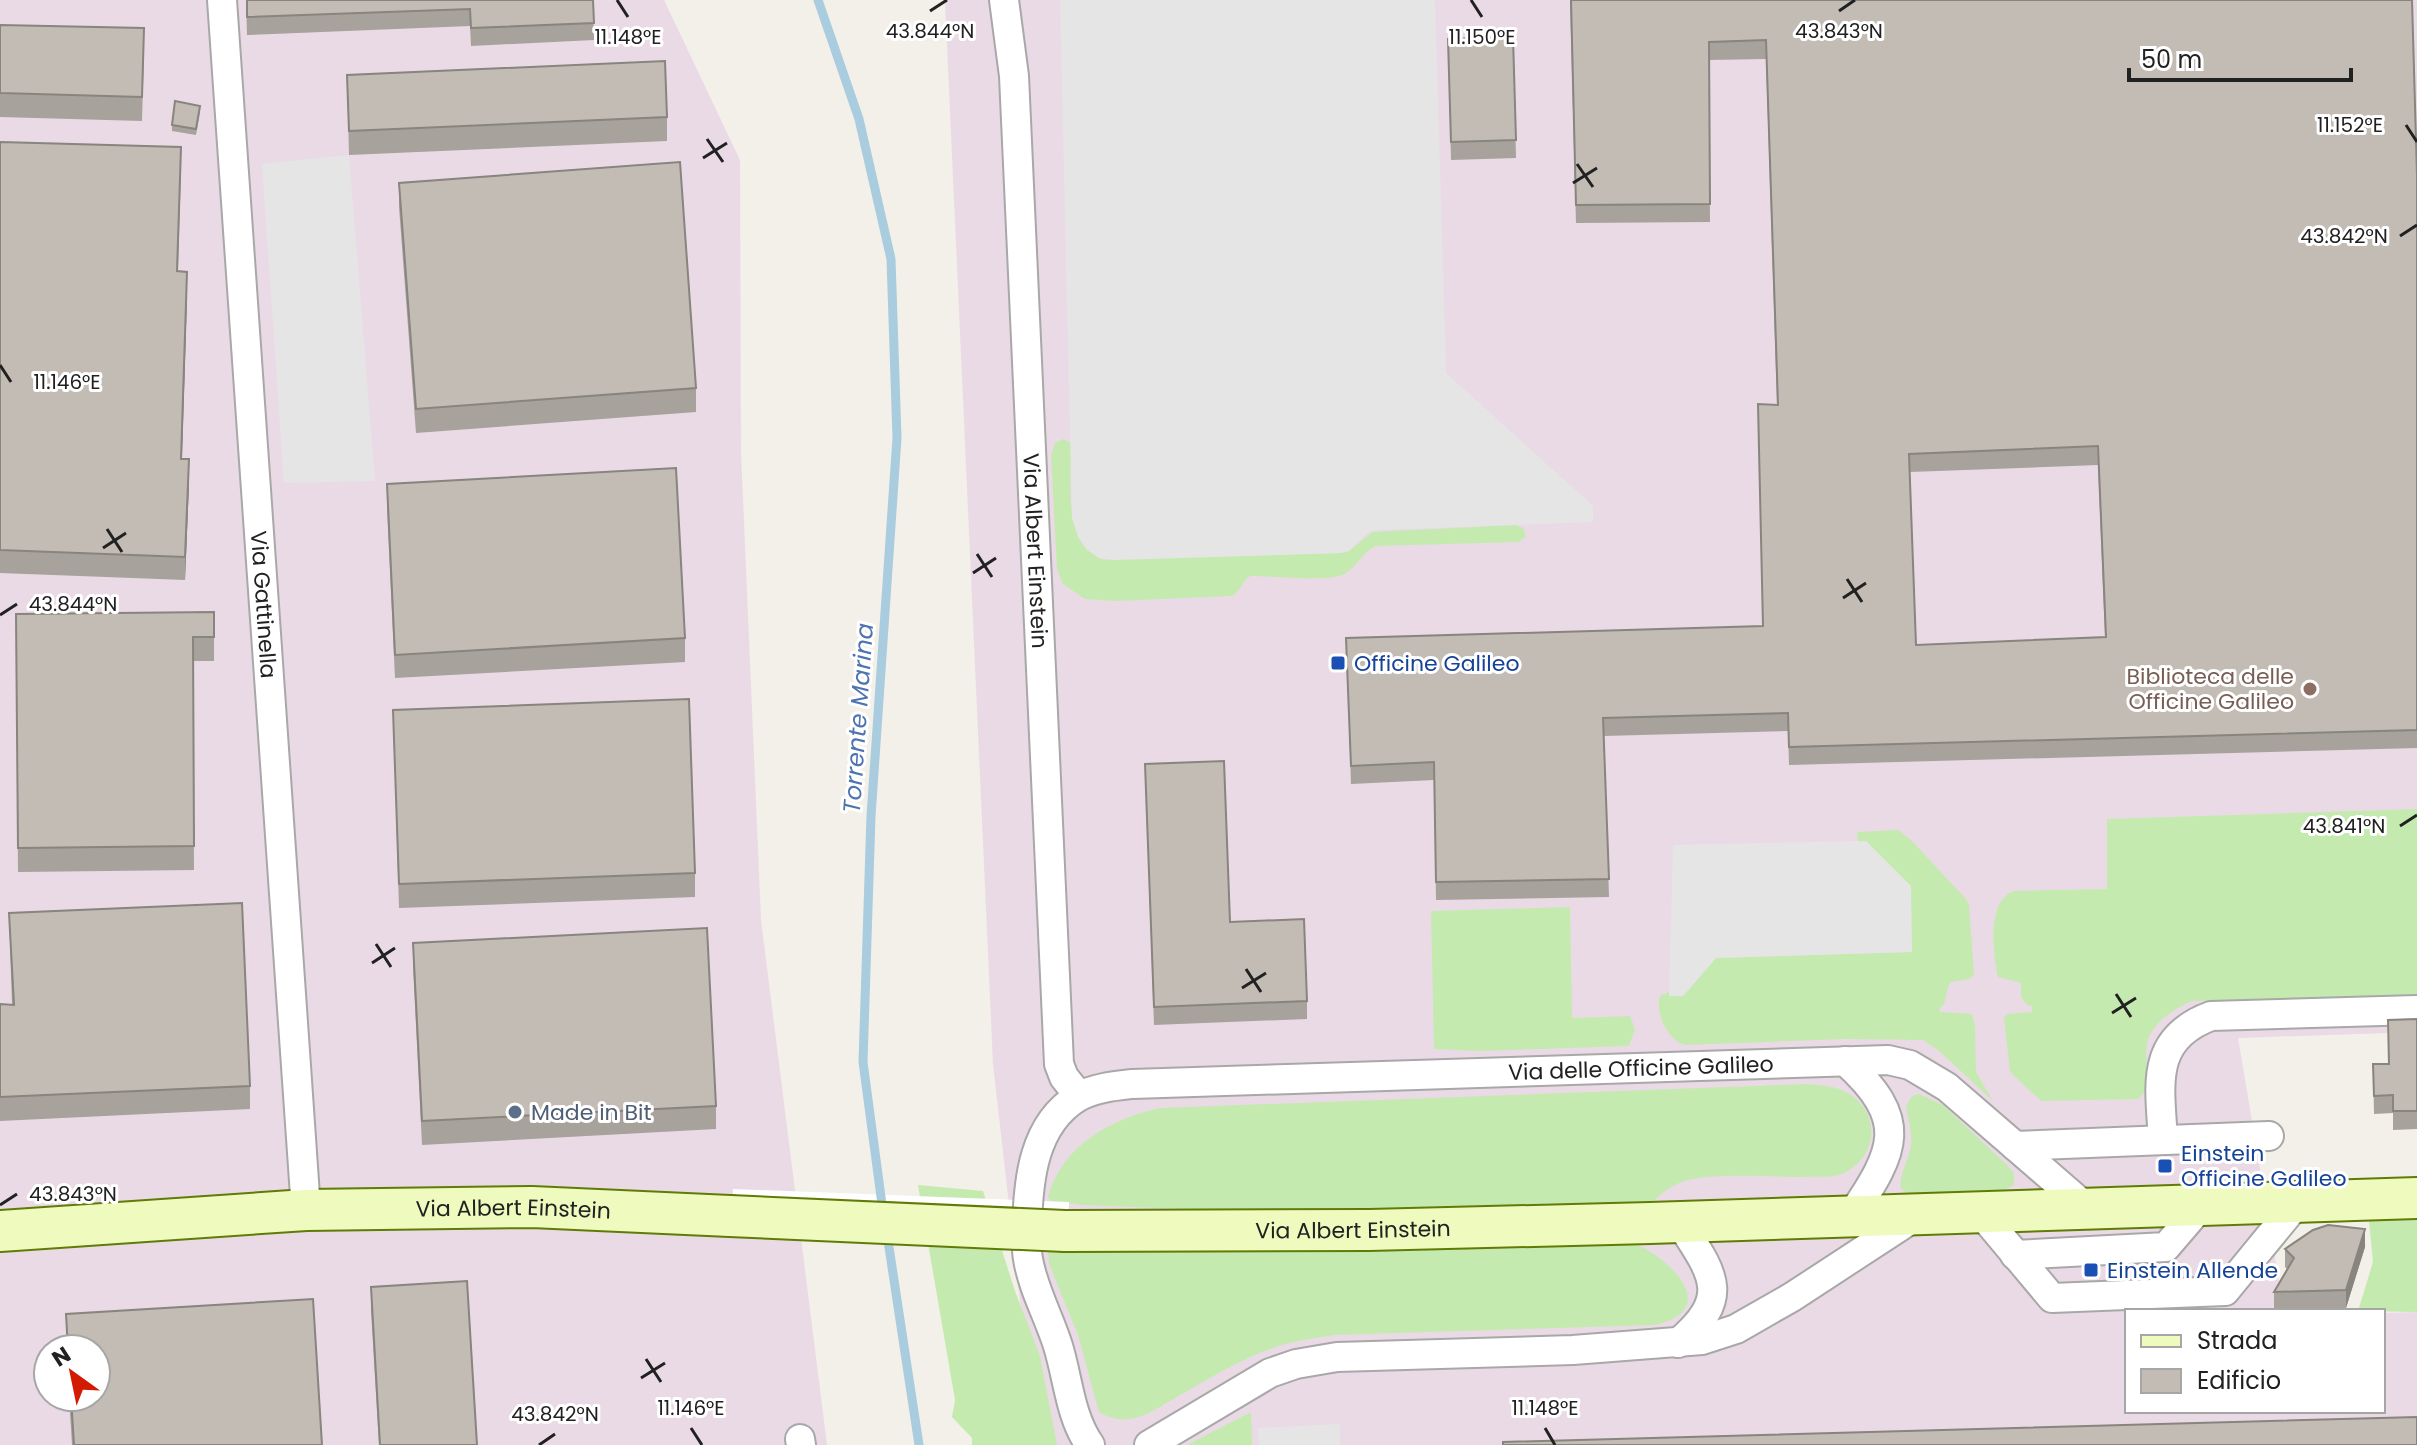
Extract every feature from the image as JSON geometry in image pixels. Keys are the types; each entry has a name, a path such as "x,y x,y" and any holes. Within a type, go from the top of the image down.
{"street":[{"name":"Via Gattinella","path":"222,0 306,1210"},
{"name":"Via Albert Einstein","path":"1004,0 1014,76 1059,1064 1064,1077 1079,1096"},
{"path":"2163,1140 2159,1076 2167,1053 2190,1024 2211,1016 2417,1010"},
{"name":"Via delle Officine Galileo","path":"1079,1096 1132,1084 1888,1060 1910,1065 1929,1075 2088,1209"},
{"path":"1845,1061 1866,1080 1889,1118 1885,1157 1851,1216"},
{"path":"1079,1096 1050,1125 1035,1154 1028,1188 1027,1257 1059,1348 1074,1411 1090,1445"},
{"path":"2015,1146 2269,1136"},
{"name":"Via Albert Einstein","path":"0,1231 306,1210 532,1207 1065,1231 1369,1230 1680,1223 2417,1198"},
{"path":"1980,1212 2052,1298 2225,1291 2298,1202"},
{"path":"2015,1255 2166,1247 2202,1205"},
{"path":"1149,1445 1270,1373 1296,1364 1337,1357 1573,1350 1702,1340 1736,1329 1792,1297 1920,1214"},
{"path":"1678,1343 1699,1325 1709,1310 1713,1295 1710,1275 1700,1253 1680,1223"}],"shaded area":[{"path":"0,0 664,0 740,160 741,452 761,920 827,1445 0,1445"},
{"path":"945,0 2417,0 2417,1032 2238,1038 2284,1309 2125,1309 2125,1413 2385,1413 2385,1313 2417,1312 2417,1445 1043,1445 1028,1372 993,1064"},
{"path":"1060,0 1435,0 1446,373 1593,506 1593,522 1379,530 1367,533 1349,551 1341,553 1115,560 1101,559 1087,550 1078,537 1072,518"},
{"path":"349,155 375,481 284,483 262,164"},
{"path":"1866,841 1911,886 1912,952 1716,958 1683,996 1669,996 1673,845"},
{"path":"1340,1424 1340,1445 1259,1445 1258,1428"}],"green space":[{"path":"1063,439 1071,443 1070,491 1074,523 1088,549 1101,559 1341,553 1349,551 1372,532 1516,525 1523,528 1526,536 1519,542 1376,546 1342,575 1310,578 1250,576 1232,596 1116,601 1085,599 1063,584 1057,569 1051,455 1055,443"},
{"path":"2417,809 2417,995 2191,1001 2163,1018 2151,1033 2146,1050 2146,1087 2138,1099 2041,1101 2010,1072 2004,1017 2032,1012 2032,1006 2021,997 2021,983 1998,977 1994,929 1999,905 2014,891 2107,889 2107,819"},
{"path":"1898,830 1912,841 1969,905 1974,975 1951,982 1939,1009 1940,1012 1972,1014 1976,1072 1993,1101 1923,1040 1845,1039 1685,1045 1673,1038 1661,1018 1660,996 1669,992 1669,996 1683,996 1716,958 1912,952 1866,841 1858,842 1857,832"},
{"path":"1570,907 1572,1018 1630,1016 1635,1029 1629,1046 1478,1051 1434,1049 1431,911"},
{"path":"1806,1084 1833,1087 1848,1093 1866,1111 1870,1122 1870,1144 1865,1155 1846,1172 1825,1177 1724,1176 1693,1179 1669,1188 1652,1203 1641,1204 1287,1213 1083,1205 1051,1201 1048,1197 1065,1163 1091,1137 1124,1119 1160,1108"},
{"path":"1919,1094 1943,1105 2007,1165 2014,1173 2014,1185 2001,1191 1909,1194 1901,1189 1911,1145 1906,1106 1912,1096"},
{"path":"918,1185 983,1191 1015,1291 1040,1356 1057,1445 972,1445 972,1438 952,1417 955,1400"},
{"path":"2417,1218 2417,1312 2359,1309 2373,1262 2369,1220"},
{"path":"1633,1243 1662,1260 1683,1284 1688,1296 1685,1308 1675,1318 1655,1325 1335,1335 1307,1339 1262,1352 1149,1413 1124,1419 1111,1418 1099,1412 1078,1335 1049,1264 1048,1249 1243,1251"},
{"path":"1251,1412 1252,1445 1187,1445"}],"pier":[{"path":"733,1189 1069,1202 1067,1249 731,1237"}],"building":[{"path":"247,0 593,0 594,23 471,28 470,9 247,17"},
{"path":"1571,0 2412,0 2417,175 2417,730 1789,747 1788,713 1603,718 1609,879 1436,882 1434,762 1351,766 1346,638 1763,626 1758,404 1778,405 1766,40 1709,42 1710,204 1576,205","holes":["2098,446 2106,637 1916,645 1909,454"]},
{"path":"0,25 144,28 142,97 0,93"},
{"path":"1513,37 1516,140 1451,142 1448,39"},
{"path":"665,61 667,117 349,131 347,75"},
{"path":"175,101 200,106 196,129 172,125"},
{"path":"0,142 181,147 177,271 187,272 181,459 189,459 185,557 0,550"},
{"path":"680,162 696,388 416,409 399,183"},
{"path":"676,468 685,638 395,655 387,484"},
{"path":"214,612 214,637 193,637 194,846 18,848 16,614"},
{"path":"689,699 695,873 399,884 393,710"},
{"path":"1224,761 1230,922 1304,919 1307,1001 1154,1007 1145,764"},
{"path":"242,903 250,1086 0,1097 0,1004 14,1005 9,913"},
{"path":"707,928 716,1106 422,1121 413,943"},
{"path":"2417,1019 2417,1111 2393,1111 2393,1095 2374,1096 2373,1064 2389,1064 2388,1020"},
{"path":"2328,1225 2365,1229 2346,1290 2274,1292 2294,1258 2285,1249 2313,1230"},
{"path":"467,1281 477,1445 380,1445 371,1287"},
{"path":"313,1299 322,1445 74,1445 72,1413 112,1413 112,1333 67,1333 66,1314"},
{"path":"2417,1417 2417,1445 1503,1445 1503,1442"}],"waterway":[{"name":"Torrente Marina","path":"818,0 859,119 891,259 897,438 871,816 863,1062 883,1212"},
{"name":"Torrente Marina","path":"887,1234 919,1445"}],"place":[{"name":"Officine Galileo","path":"1338,663"},
{"name":"Biblioteca delle Officine Galileo","path":"2310,689"},
{"name":"Made in Bit","path":"515,1112"},
{"name":"Einstein Officine Galileo","path":"2165,1166"},
{"name":"Einstein Allende","path":"2091,1270"}]}
